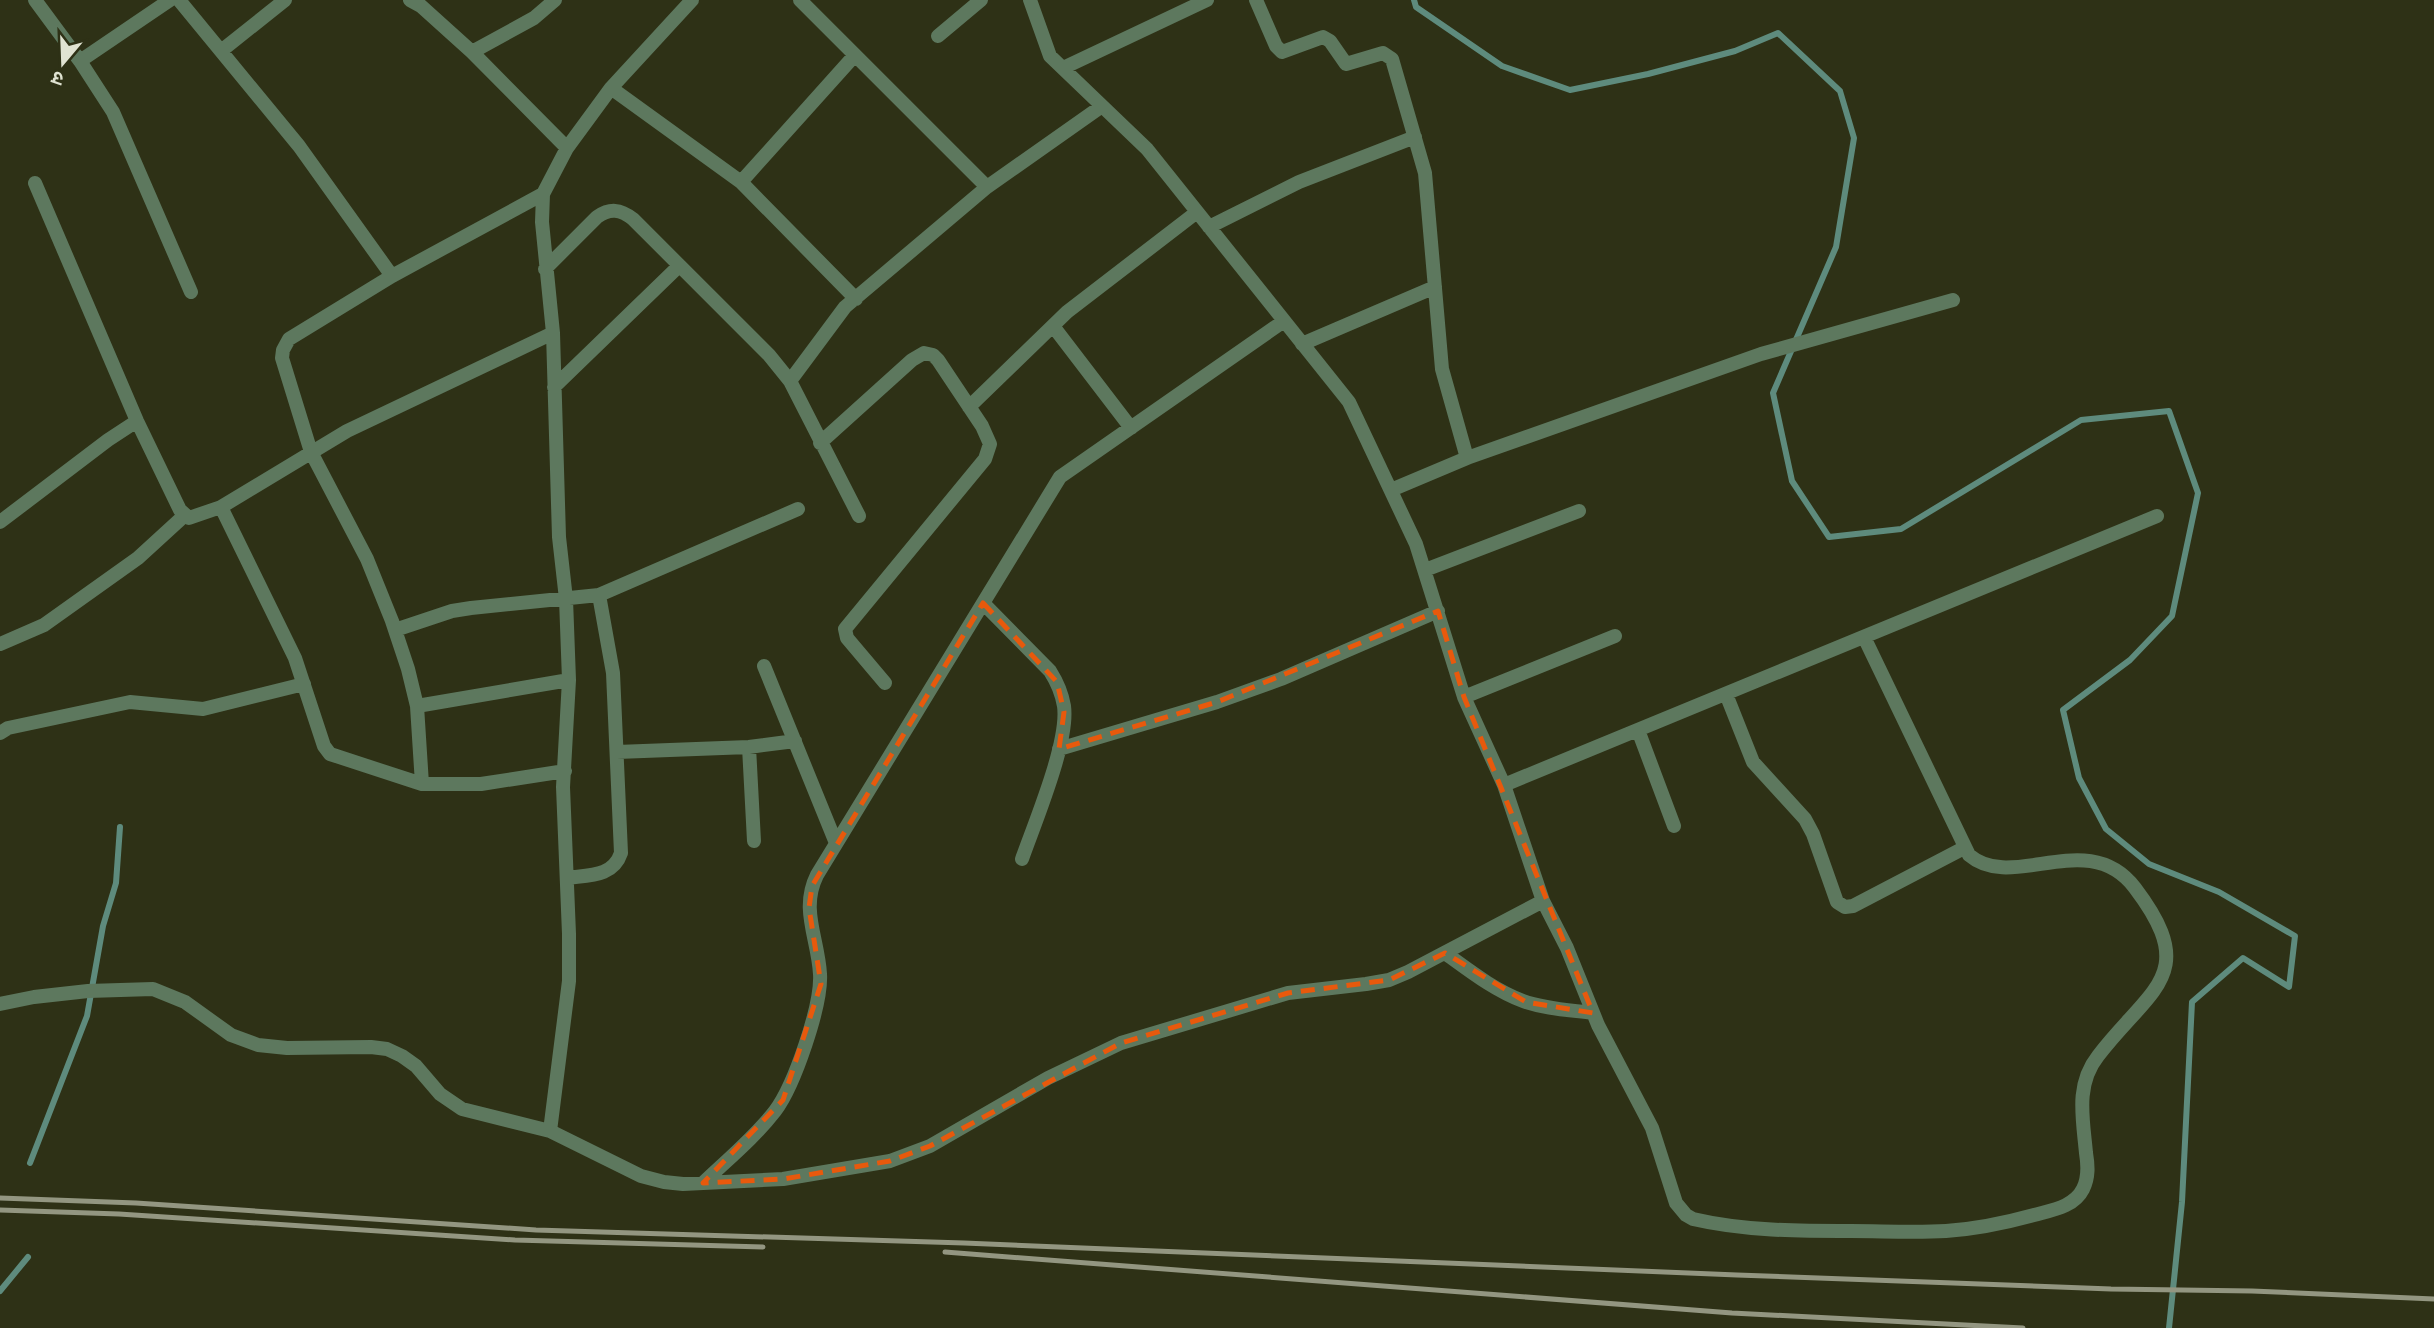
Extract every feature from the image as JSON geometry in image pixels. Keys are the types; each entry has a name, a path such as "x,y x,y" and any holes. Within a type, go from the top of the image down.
{"street":[{"path":"35,0 113,112 191,292"},
{"path":"80,61 170,0"},
{"path":"179,0 299,146 392,276"},
{"path":"221,51 285,0"},
{"path":"471,52 534,18 555,0"},
{"path":"551,1131 569,981 568,878 563,788 569,680 566,598 559,537 553,333 545,269 543,194 567,148 611,88 692,0"},
{"path":"800,0 987,187"},
{"path":"938,36 981,0"},
{"path":"1030,0 1050,56 1147,149 1349,402 1416,544 1464,697 1503,785 1544,901 1622,1074 1652,1128 1676,1203 1693,1219 1744,1227 1794,1230 1944,1231 2008,1222 2065,1206 2082,1192 2088,1170 2082,1107 2086,1076 2099,1055 2163,976 2168,958 2163,932 2135,888 2112,867 2091,861 2003,867 1974,860 1964,848 1864,637"},
{"path":"1063,68 1207,0"},
{"path":"1256,0 1276,46 1282,52 1323,37 1330,41 1346,64 1383,52 1390,55 1425,173 1442,369 1467,457"},
{"path":"419,2 567,148"},
{"path":"741,182 855,55"},
{"path":"611,88 741,182 856,299"},
{"path":"790,381 845,307 987,187 1102,106"},
{"path":"1209,227 1299,182 1415,137"},
{"path":"36,183 136,421 185,515 193,518 221,507 347,431 553,333"},
{"path":"422,784 417,706 408,669 367,559 311,452 282,358 283,349 289,339 392,276 543,194"},
{"path":"545,269 606,211 624,212 633,219 769,355 790,381 859,516"},
{"path":"969,407 1067,312 1198,212"},
{"path":"554,387 679,266"},
{"path":"1302,344 1435,287"},
{"path":"1391,490 1467,457 1761,354 1953,300"},
{"path":"703,1183 769,1119 787,1090 811,1029 821,984 809,908 810,892 817,875 1060,477 1284,321"},
{"path":"1054,326 1131,428"},
{"path":"820,443 912,360 924,353 933,355 938,360 990,444 985,459 845,629 847,638 885,683"},
{"path":"0,522 136,421"},
{"path":"221,507 295,658 324,746 330,754 422,784 481,783 565,771"},
{"path":"395,630 452,611 599,595 798,509"},
{"path":"1425,570 1579,511"},
{"path":"0,644 44,625 138,558 185,515"},
{"path":"1503,785 2157,516"},
{"path":"568,878 606,873 616,865 622,845 611,660 599,595"},
{"path":"983,603 1050,671 1057,682 1064,712 1059,749 1022,859"},
{"path":"1059,749 1217,702 1317,664 1438,611"},
{"path":"1464,697 1615,636"},
{"path":"764,666 836,843"},
{"path":"417,706 569,680"},
{"path":"0,733 8,728 130,702 203,709 304,684"},
{"path":"1726,694 1753,762 1796,808 1813,834 1834,896 1840,905 1853,906 1964,848"},
{"path":"1638,730 1674,826"},
{"path":"617,752 749,747 795,741"},
{"path":"749,747 754,841"},
{"path":"0,1004 88,991 153,989 185,1002 231,1035 258,1045 287,1048 371,1046 387,1049 416,1066 440,1094 462,1109 551,1131 641,1176 664,1182 703,1183 783,1179 890,1161 930,1146 1048,1078 1121,1043 1288,993 1389,980 1544,901"},
{"path":"1445,953 1478,978 1526,1002 1593,1013"}],"highlighted area":[{"path":"983,603 1057,682 1064,712 1059,749 1217,702 1438,611 1464,697 1593,1013 1526,1002 1445,953 1389,980 1288,993 1121,1043 930,1146 890,1161 783,1179 703,1183 783,1100 821,984 809,908 812,886"}],"waterway":[{"path":"1414,0 1416,7 1502,66 1570,90 1648,74 1735,51 1778,33 1840,91 1854,138 1836,247 1773,393 1792,481 1829,537 1901,529 2081,420 2169,411 2198,493 2172,616 2130,660 2063,710 2079,778 2106,829 2149,864 2219,892 2295,936 2289,987 2243,958 2192,1002 2182,1202 2169,1328"},
{"path":"30,1163 87,1016 103,926 116,883 120,827"},
{"path":"0,1291 28,1257"}],"railway":[{"path":"0,1198 136,1203 536,1230 964,1243 1737,1275 2434,1299"},
{"path":"0,1210 119,1214 515,1240 763,1247"},
{"path":"945,1252 1732,1313 2023,1328"}]}
